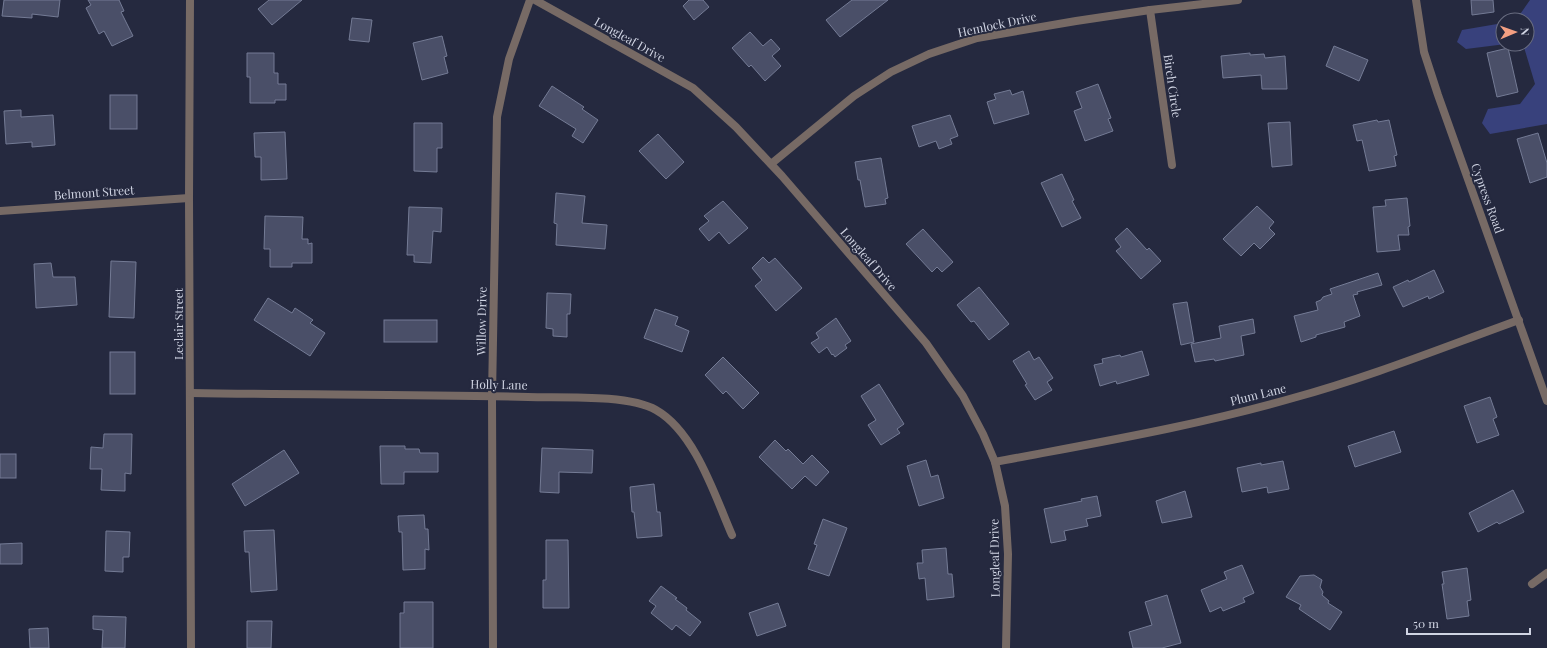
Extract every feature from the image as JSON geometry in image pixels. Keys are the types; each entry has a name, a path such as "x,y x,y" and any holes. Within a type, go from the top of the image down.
{"street":[{"name":"Leclair Street","path":"190,0 189,198 191,648"},
{"name":"Willow Drive","path":"493,648 492,396 497,117 509,59 530,0"},
{"name":"Longleaf Drive","path":"534,0 692,88 736,127 771,164 926,343 963,396 983,434 995,462 1005,506 1008,548 1006,648"},
{"name":"Hemlock Drive","path":"771,164 854,96 891,72 929,54 977,38 1150,10 1238,0"},
{"name":"Cypress Road","path":"1416,0 1424,52 1438,95 1547,401"},
{"name":"Birch Circle","path":"1150,10 1172,166"},
{"name":"Belmont Street","path":"0,211 189,198"},
{"name":"Plum Lane","path":"995,462 1195,422 1293,398 1385,369 1519,320"},
{"name":"Holly Lane","path":"191,394 492,396 633,401 656,410 679,428 696,454 732,535"},
{"path":"1532,584 1547,573"}],"shaded area":[{"path":"1530,0 1547,0 1547,124 1490,134 1482,123 1488,109 1520,104 1535,84 1525,52 1535,52 1535,12 1522,12"},
{"path":"1495,24 1495,45 1466,49 1457,42 1462,30"}],"building":[{"path":"4,0 60,0 58,17 32,14 32,18 2,16"},
{"path":"88,0 119,0 124,11 121,12 133,36 112,46 104,31 99,34 86,8 91,5"},
{"path":"269,0 302,0 272,25 258,9"},
{"path":"689,0 703,0 709,7 694,20 683,6"},
{"path":"852,0 888,0 840,37 826,20"},
{"path":"1471,0 1493,0 1494,12 1472,15"},
{"path":"352,18 372,20 369,42 349,40"},
{"path":"750,32 763,46 771,39 780,49 772,56 781,66 765,81 751,65 749,67 732,48"},
{"path":"442,36 447,56 444,57 448,73 422,80 413,43"},
{"path":"1334,46 1368,60 1359,81 1326,66"},
{"path":"1495,51 1509,52 1518,92 1497,97 1487,53"},
{"path":"247,53 274,53 274,73 278,73 278,84 286,84 286,100 275,100 275,103 250,103 250,77 247,77"},
{"path":"1250,53 1250,55 1264,54 1265,58 1285,56 1287,89 1262,89 1261,75 1223,78 1221,56"},
{"path":"1098,84 1111,118 1108,119 1113,131 1085,141 1074,111 1082,108 1076,92"},
{"path":"552,86 584,107 582,109 598,120 583,143 572,136 576,129 539,106"},
{"path":"1010,90 1012,95 1023,91 1029,114 994,124 987,102 996,99 994,94"},
{"path":"110,95 137,95 137,129 110,129"},
{"path":"21,110 21,117 53,115 55,145 32,147 32,142 6,144 4,111"},
{"path":"950,115 958,136 950,139 952,144 939,149 936,141 919,147 912,126"},
{"path":"1377,120 1378,122 1389,120 1397,155 1394,156 1396,166 1369,171 1362,140 1357,141 1353,125"},
{"path":"1290,122 1292,165 1272,167 1268,123"},
{"path":"414,123 442,123 442,148 437,148 437,172 414,171"},
{"path":"285,132 287,179 261,180 261,157 255,157 254,133"},
{"path":"1538,133 1547,163 1547,177 1530,183 1517,139"},
{"path":"658,134 684,162 666,179 639,151"},
{"path":"881,158 888,198 885,199 886,204 865,207 855,162"},
{"path":"1062,174 1074,200 1072,201 1081,218 1062,227 1041,183"},
{"path":"556,193 585,196 582,223 607,225 605,249 556,245 557,224 554,223"},
{"path":"1407,198 1410,226 1408,227 1409,235 1398,235 1400,250 1377,252 1373,207 1386,206 1385,200"},
{"path":"723,201 748,228 729,244 719,232 709,241 699,229 709,221 704,216"},
{"path":"1257,206 1274,222 1269,228 1275,234 1260,249 1254,243 1241,256 1223,239"},
{"path":"409,207 442,208 441,232 433,231 431,263 414,262 414,255 407,255"},
{"path":"265,216 303,217 302,239 308,239 308,244 312,243 312,263 292,263 292,267 270,267 270,249 264,249"},
{"path":"1127,228 1147,250 1149,248 1161,261 1141,279 1116,251 1121,247 1115,239"},
{"path":"923,229 953,262 942,272 937,267 932,272 906,244"},
{"path":"763,257 769,263 775,258 802,288 776,311 755,286 762,280 752,268"},
{"path":"111,261 136,262 134,318 109,317"},
{"path":"51,263 53,277 75,277 77,305 36,308 34,264"},
{"path":"1434,270 1444,292 1429,299 1428,296 1403,307 1393,287 1408,280 1409,282"},
{"path":"1378,273 1382,285 1357,292 1358,294 1353,295 1360,316 1344,322 1345,327 1316,335 1316,337 1301,342 1294,316 1318,310 1316,302 1321,300 1323,297 1332,294 1330,289"},
{"path":"979,287 1009,324 989,340 974,321 971,322 957,305"},
{"path":"547,293 571,294 570,314 567,314 567,337 553,336 553,329 546,328"},
{"path":"268,298 292,313 295,308 313,320 310,323 325,333 310,356 254,320"},
{"path":"1187,302 1194,342 1181,345 1173,304"},
{"path":"655,309 678,317 675,325 689,331 682,352 644,338"},
{"path":"836,318 851,341 845,345 847,348 835,357 827,347 819,353 811,343 819,338 816,333"},
{"path":"1253,319 1255,333 1241,336 1244,355 1215,361 1214,359 1195,362 1191,344 1221,338 1219,326"},
{"path":"384,320 437,320 437,342 384,342"},
{"path":"1029,351 1034,360 1039,357 1053,378 1047,382 1052,390 1035,400 1025,385 1027,384 1013,361"},
{"path":"1142,351 1149,375 1117,384 1116,381 1100,386 1094,365 1103,363 1102,359 1120,355 1121,357"},
{"path":"110,352 135,352 135,394 110,394"},
{"path":"723,357 759,393 743,409 726,391 723,394 705,375"},
{"path":"879,384 904,424 897,429 900,433 881,445 868,425 876,420 861,396"},
{"path":"1490,397 1497,417 1493,419 1499,435 1477,443 1464,406"},
{"path":"1394,431 1401,452 1355,467 1348,446"},
{"path":"104,434 132,434 131,474 125,473 125,491 101,490 102,469 90,469 91,447 103,448"},
{"path":"775,440 786,451 788,449 803,464 812,455 829,472 816,486 805,476 792,489 759,457"},
{"path":"380,446 405,446 405,449 419,449 420,453 438,453 438,472 404,472 404,484 381,484"},
{"path":"542,448 593,450 592,473 559,472 559,493 540,492"},
{"path":"284,450 299,473 245,506 232,484"},
{"path":"0,454 16,454 16,478 0,478"},
{"path":"926,460 931,477 938,475 944,498 919,506 907,466"},
{"path":"1283,461 1289,489 1268,493 1267,487 1242,492 1237,468 1261,463 1261,465"},
{"path":"654,484 657,512 660,512 662,536 637,538 634,512 632,512 630,487"},
{"path":"1513,490 1524,512 1499,524 1497,522 1478,532 1469,513"},
{"path":"1185,491 1192,517 1162,523 1156,501"},
{"path":"1097,496 1101,516 1086,519 1088,526 1064,531 1066,540 1051,543 1044,509 1082,501 1081,499"},
{"path":"424,515 425,529 428,529 429,550 425,549 425,569 403,570 402,532 399,532 398,516"},
{"path":"823,519 847,528 829,576 808,569 817,545 814,544"},
{"path":"274,530 277,590 251,592 249,552 245,552 244,531"},
{"path":"106,531 130,532 129,557 123,557 123,572 105,571"},
{"path":"546,540 568,540 569,608 543,608 543,580 546,580"},
{"path":"22,543 22,564 0,564 0,544"},
{"path":"946,548 948,574 952,574 954,597 927,600 925,578 919,579 917,563 923,563 922,550"},
{"path":"1242,565 1254,593 1243,598 1245,602 1223,611 1221,607 1210,612 1201,590 1227,579 1224,572"},
{"path":"1467,568 1471,600 1467,601 1469,616 1447,619 1442,584 1444,584 1442,572"},
{"path":"1314,575 1322,580 1320,587 1323,592 1322,595 1329,601 1328,603 1342,612 1330,630 1299,609 1301,605 1286,597 1300,576"},
{"path":"661,586 677,598 675,599 687,608 686,610 701,622 690,636 676,625 672,630 651,613 656,606 649,601"},
{"path":"1167,595 1181,643 1162,648 1133,648 1129,632 1152,625 1145,602"},
{"path":"404,602 433,602 433,648 400,648 400,613 404,613"},
{"path":"778,603 786,626 757,636 749,613"},
{"path":"93,616 126,617 125,648 102,648 103,630 93,629"},
{"path":"247,621 272,621 271,648 247,648"},
{"path":"48,628 49,648 30,648 29,629"}]}
